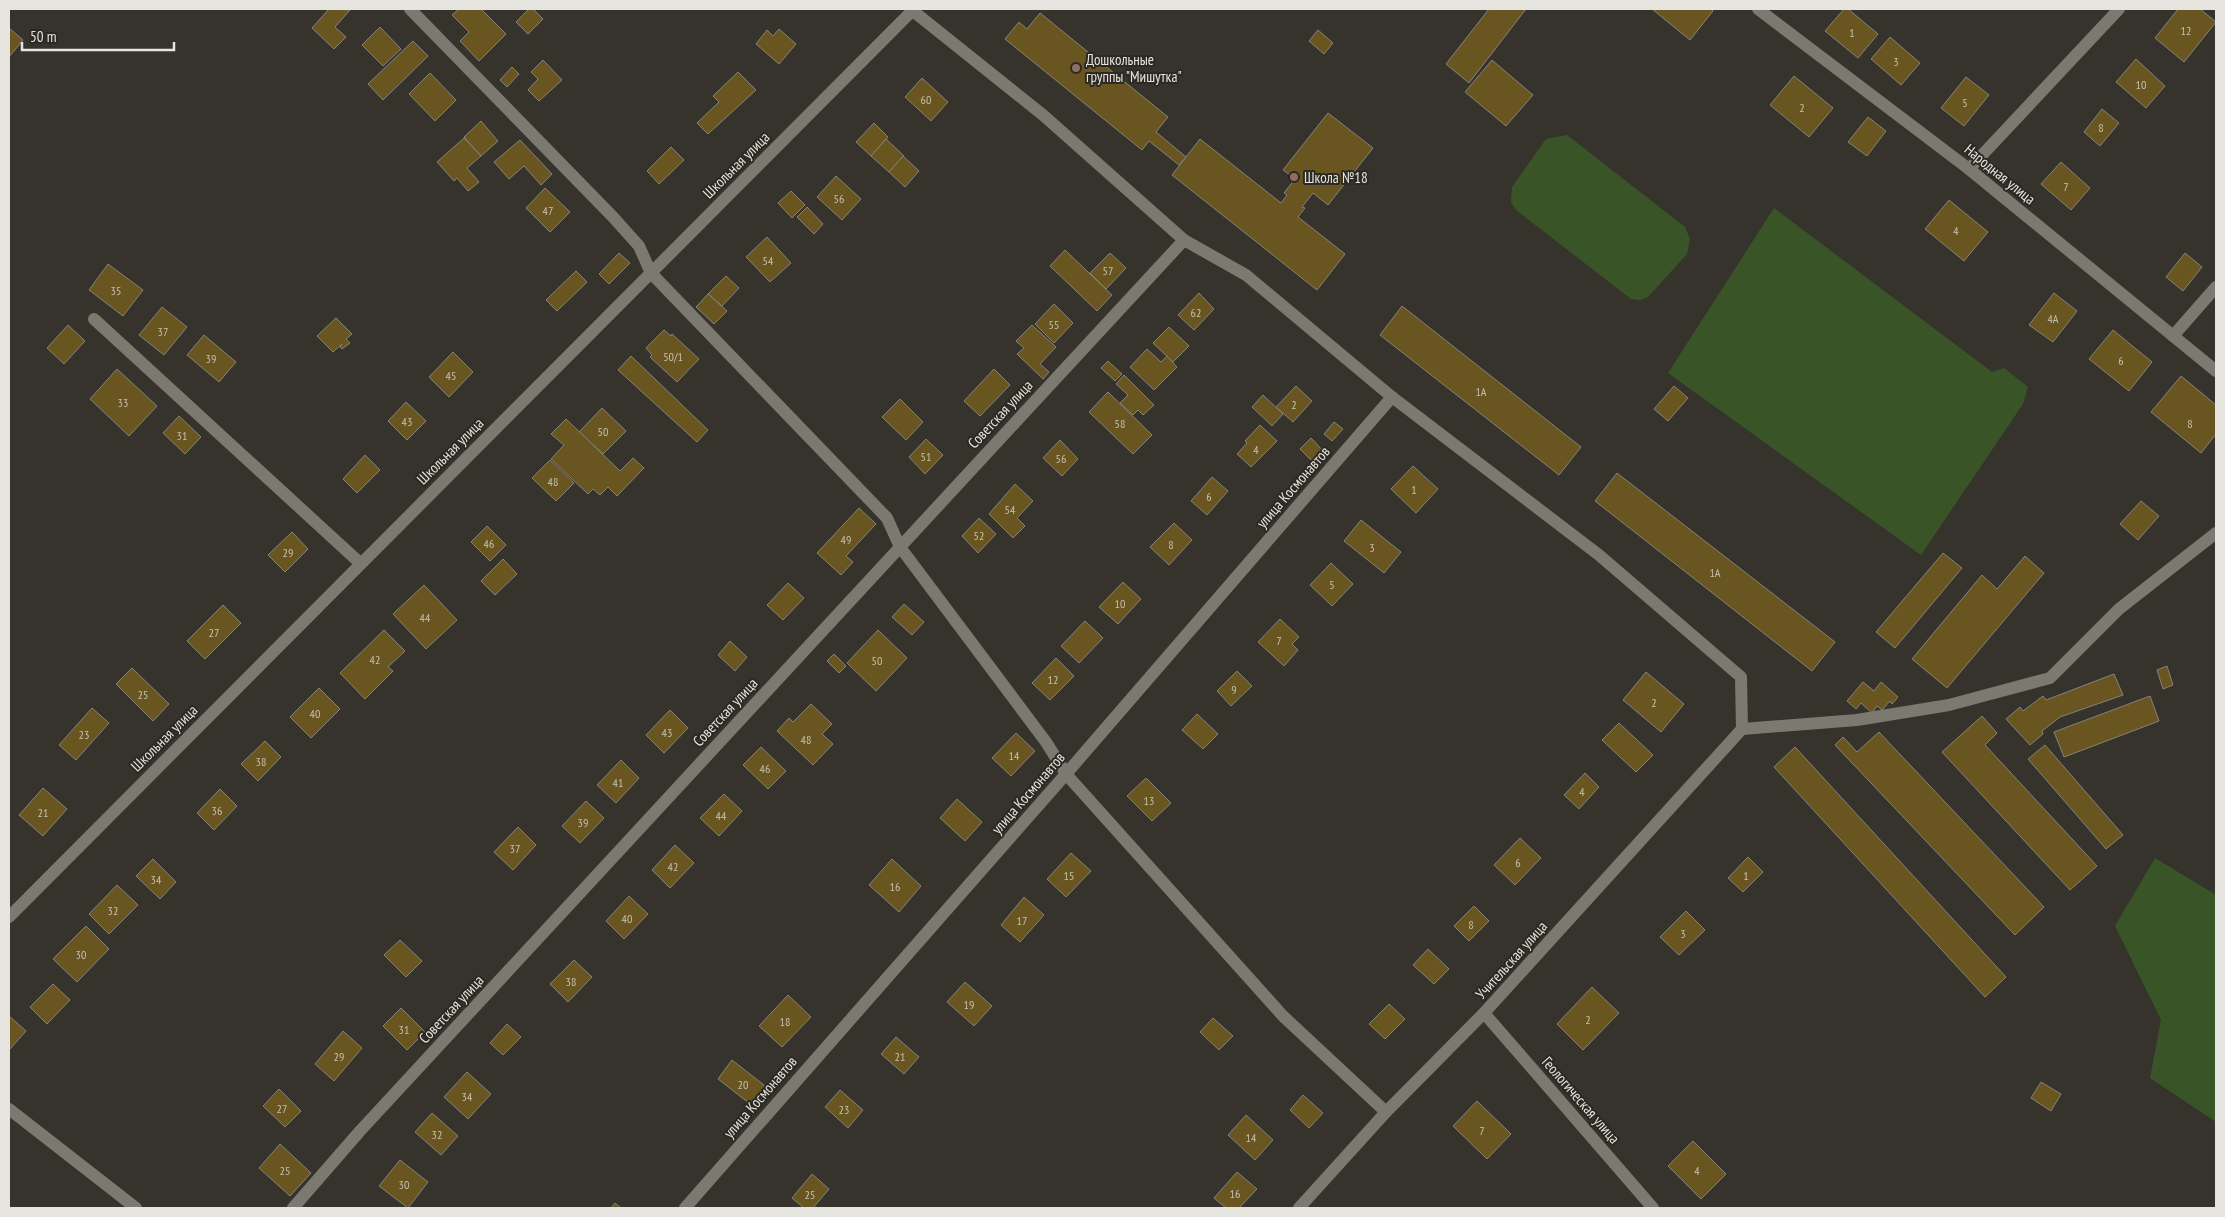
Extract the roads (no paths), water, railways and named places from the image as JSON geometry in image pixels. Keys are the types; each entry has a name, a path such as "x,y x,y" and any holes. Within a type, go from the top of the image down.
{"street":[{"path":"410,9 613,217 639,246 651,273 887,518 900,546 1046,742 1066,774 1283,1016 1386,1112"},
{"name":"Народная улица","path":"1758,9 1969,169 2216,371"},
{"path":"1969,169 2119,9"},
{"path":"913,10 1043,115 1184,240 1246,275 1392,397 1599,555 1741,678 1742,729 1857,720 1950,705 2050,678 2119,609 2216,533"},
{"name":"Школьная улица","path":"9,917 913,10"},
{"name":"Советская улица","path":"293,1208 381,1109 1184,240"},
{"path":"2173,336 2216,287"},
{"path":"94,319 360,563"},
{"name":"улица Космонавтов","path":"685,1208 1066,774 1392,397"},
{"name":"Учительская улица","path":"1299,1208 1386,1112 1484,1012 1742,729"},
{"name":"Геологическая улица","path":"1484,1012 1653,1208"},
{"path":"9,1109 136,1208"}],"place":[{"name":"Дошкольные группы \"Мишутка\"","path":"1076,68"},
{"name":"Школа №18","path":"1294,177"}]}
